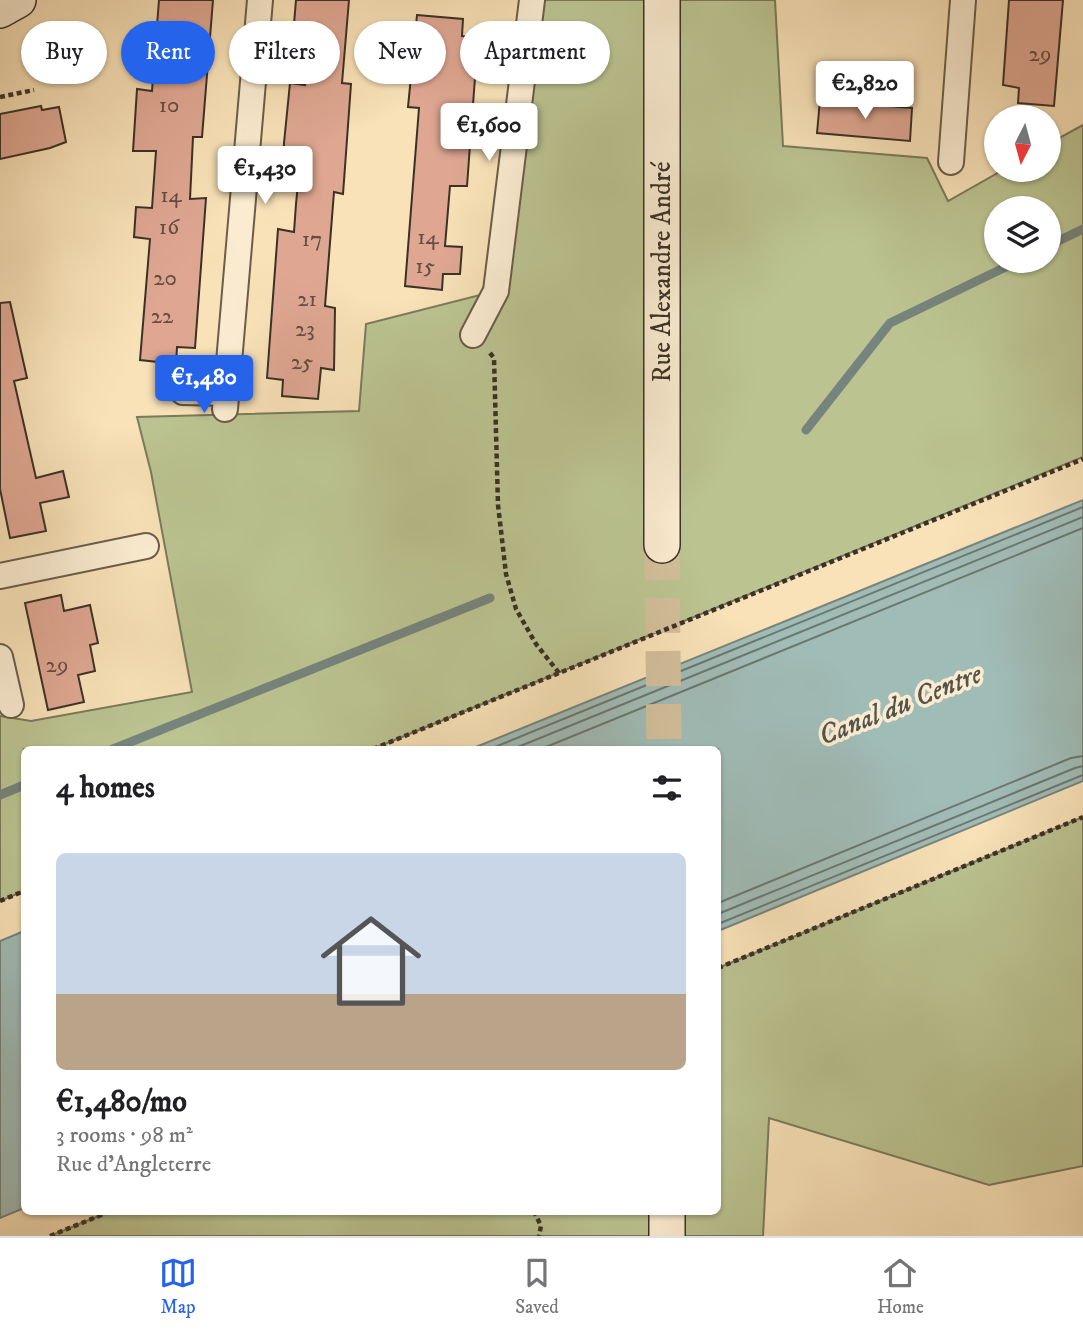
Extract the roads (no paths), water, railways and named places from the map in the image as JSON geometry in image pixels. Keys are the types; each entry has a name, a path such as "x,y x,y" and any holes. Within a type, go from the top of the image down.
{"street":[{"path":"0,10 18,0"},
{"path":"183,392 226,401 260,0"},
{"path":"473,335 496,291 533,0"},
{"name":"Rue Alexandre André","path":"662,0 662,545"},
{"path":"951,162 963,0"},
{"path":"0,576 146,545"},
{"path":"0,657 11,705"},
{"path":"667,1215 667,1236"}],"water":[{"name":"Canal du Centre","path":"1083,500 1083,781 721,930 721,746 478,746"},
{"path":"21,932 21,1209 0,1218 0,941"}],"waterway":[{"path":"1061,240 1083,229"},
{"path":"806,430 890,323 993,273"},
{"path":"120,746 490,598"},
{"path":"0,795 21,786"}],"tunnel":[{"path":"662,545 664,746"}]}
